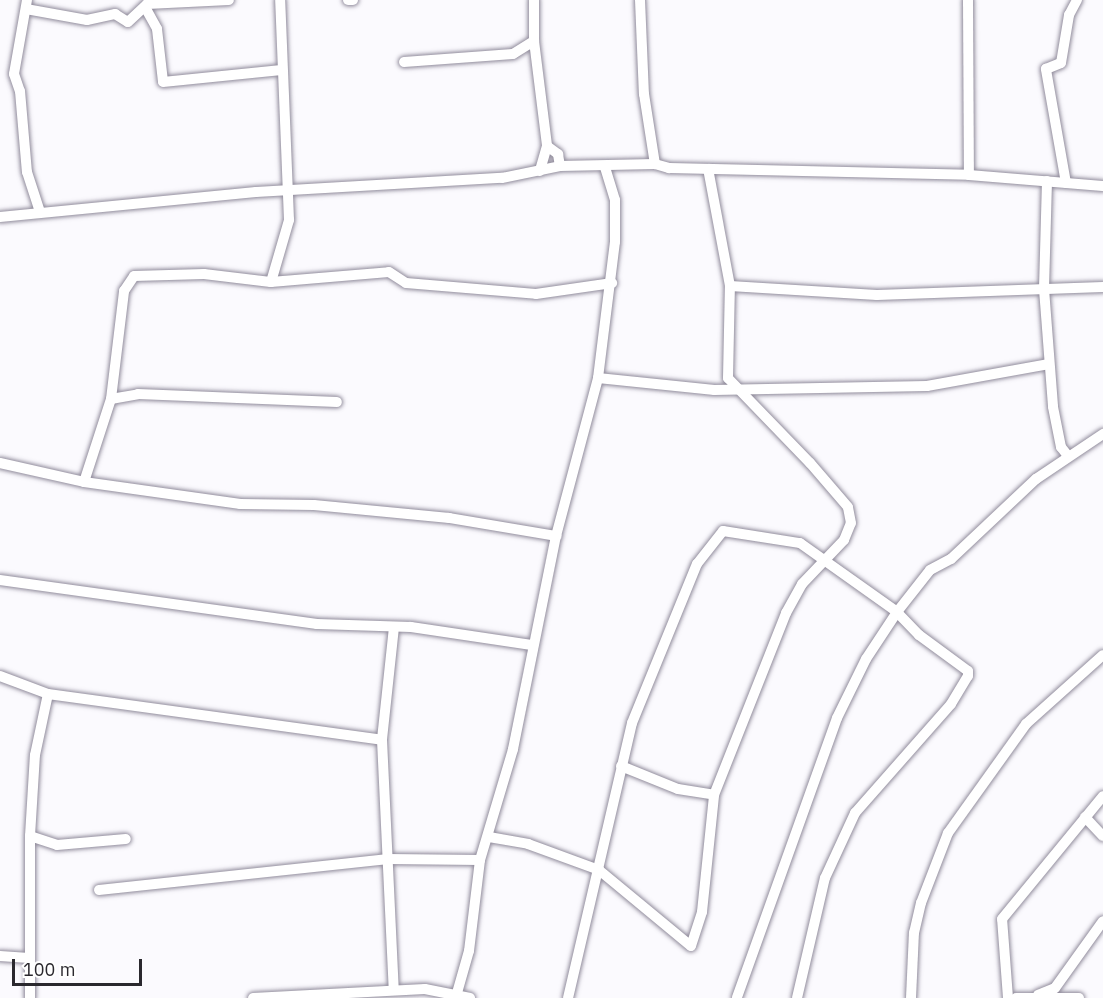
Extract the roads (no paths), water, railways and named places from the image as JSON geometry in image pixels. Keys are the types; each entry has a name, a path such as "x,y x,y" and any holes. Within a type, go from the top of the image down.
{"street":[{"path":"39,210 27,172 20,91 14,74 27,4 87,20 115,14 128,22 145,7 229,0"},
{"path":"271,282 289,220 281,70 280,0"},
{"path":"348,0 353,0"},
{"path":"534,0 534,42 547,146 540,171"},
{"path":"640,0 644,94 655,164"},
{"path":"968,0 969,175"},
{"path":"1066,183 1046,69 1061,63 1069,15 1077,0"},
{"path":"145,7 157,29 163,82 281,70"},
{"path":"405,62 513,54 534,42"},
{"path":"547,146 558,154 560,166"},
{"path":"0,217 39,210 540,171 560,166 605,168 655,164 708,169 969,175 1103,186"},
{"path":"457,993 469,951 480,860 489,837 513,749 532,645 556,536 598,378 612,283 615,200 605,168"},
{"path":"489,837 546,849 599,870 691,946 702,912 714,795 768,652 802,584 844,540 851,523 848,507 780,430 736,389 728,370 730,286 708,169"},
{"path":"1047,181 1044,289 1049,364 1057,429 1068,456"},
{"path":"84,482 111,399 124,291 134,276 204,274 271,282 389,272 406,283 536,294 612,283"},
{"path":"730,286 877,295 1103,287"},
{"path":"598,378 736,389 927,386 1049,364"},
{"path":"111,399 138,394 337,402"},
{"path":"737,998 837,718 875,642 930,570 951,559 1011,501 1068,456 1103,434"},
{"path":"0,463 84,482 240,504 314,505 449,518 556,536"},
{"path":"568,998 621,766 655,659 697,564 715,536 734,531 793,541 897,612 919,635 968,670 968,676 951,704 855,813 825,878 797,998"},
{"path":"0,580 317,624 394,627 532,645"},
{"path":"394,627 381,740 394,990"},
{"path":"911,998 918,913 948,833 1026,724 1103,655"},
{"path":"0,676 48,694 381,740"},
{"path":"30,998 28,958 30,836 34,755 48,694"},
{"path":"621,766 678,789 714,795"},
{"path":"1008,998 1002,919 1103,796"},
{"path":"1085,818 1103,836"},
{"path":"30,836 57,845 126,839"},
{"path":"99,890 388,859 480,860"},
{"path":"1038,995 1055,988 1103,921"},
{"path":"0,956 28,958"},
{"path":"253,998 394,990 457,993 470,998"},
{"path":"1016,998 1038,995 1079,998"}]}
